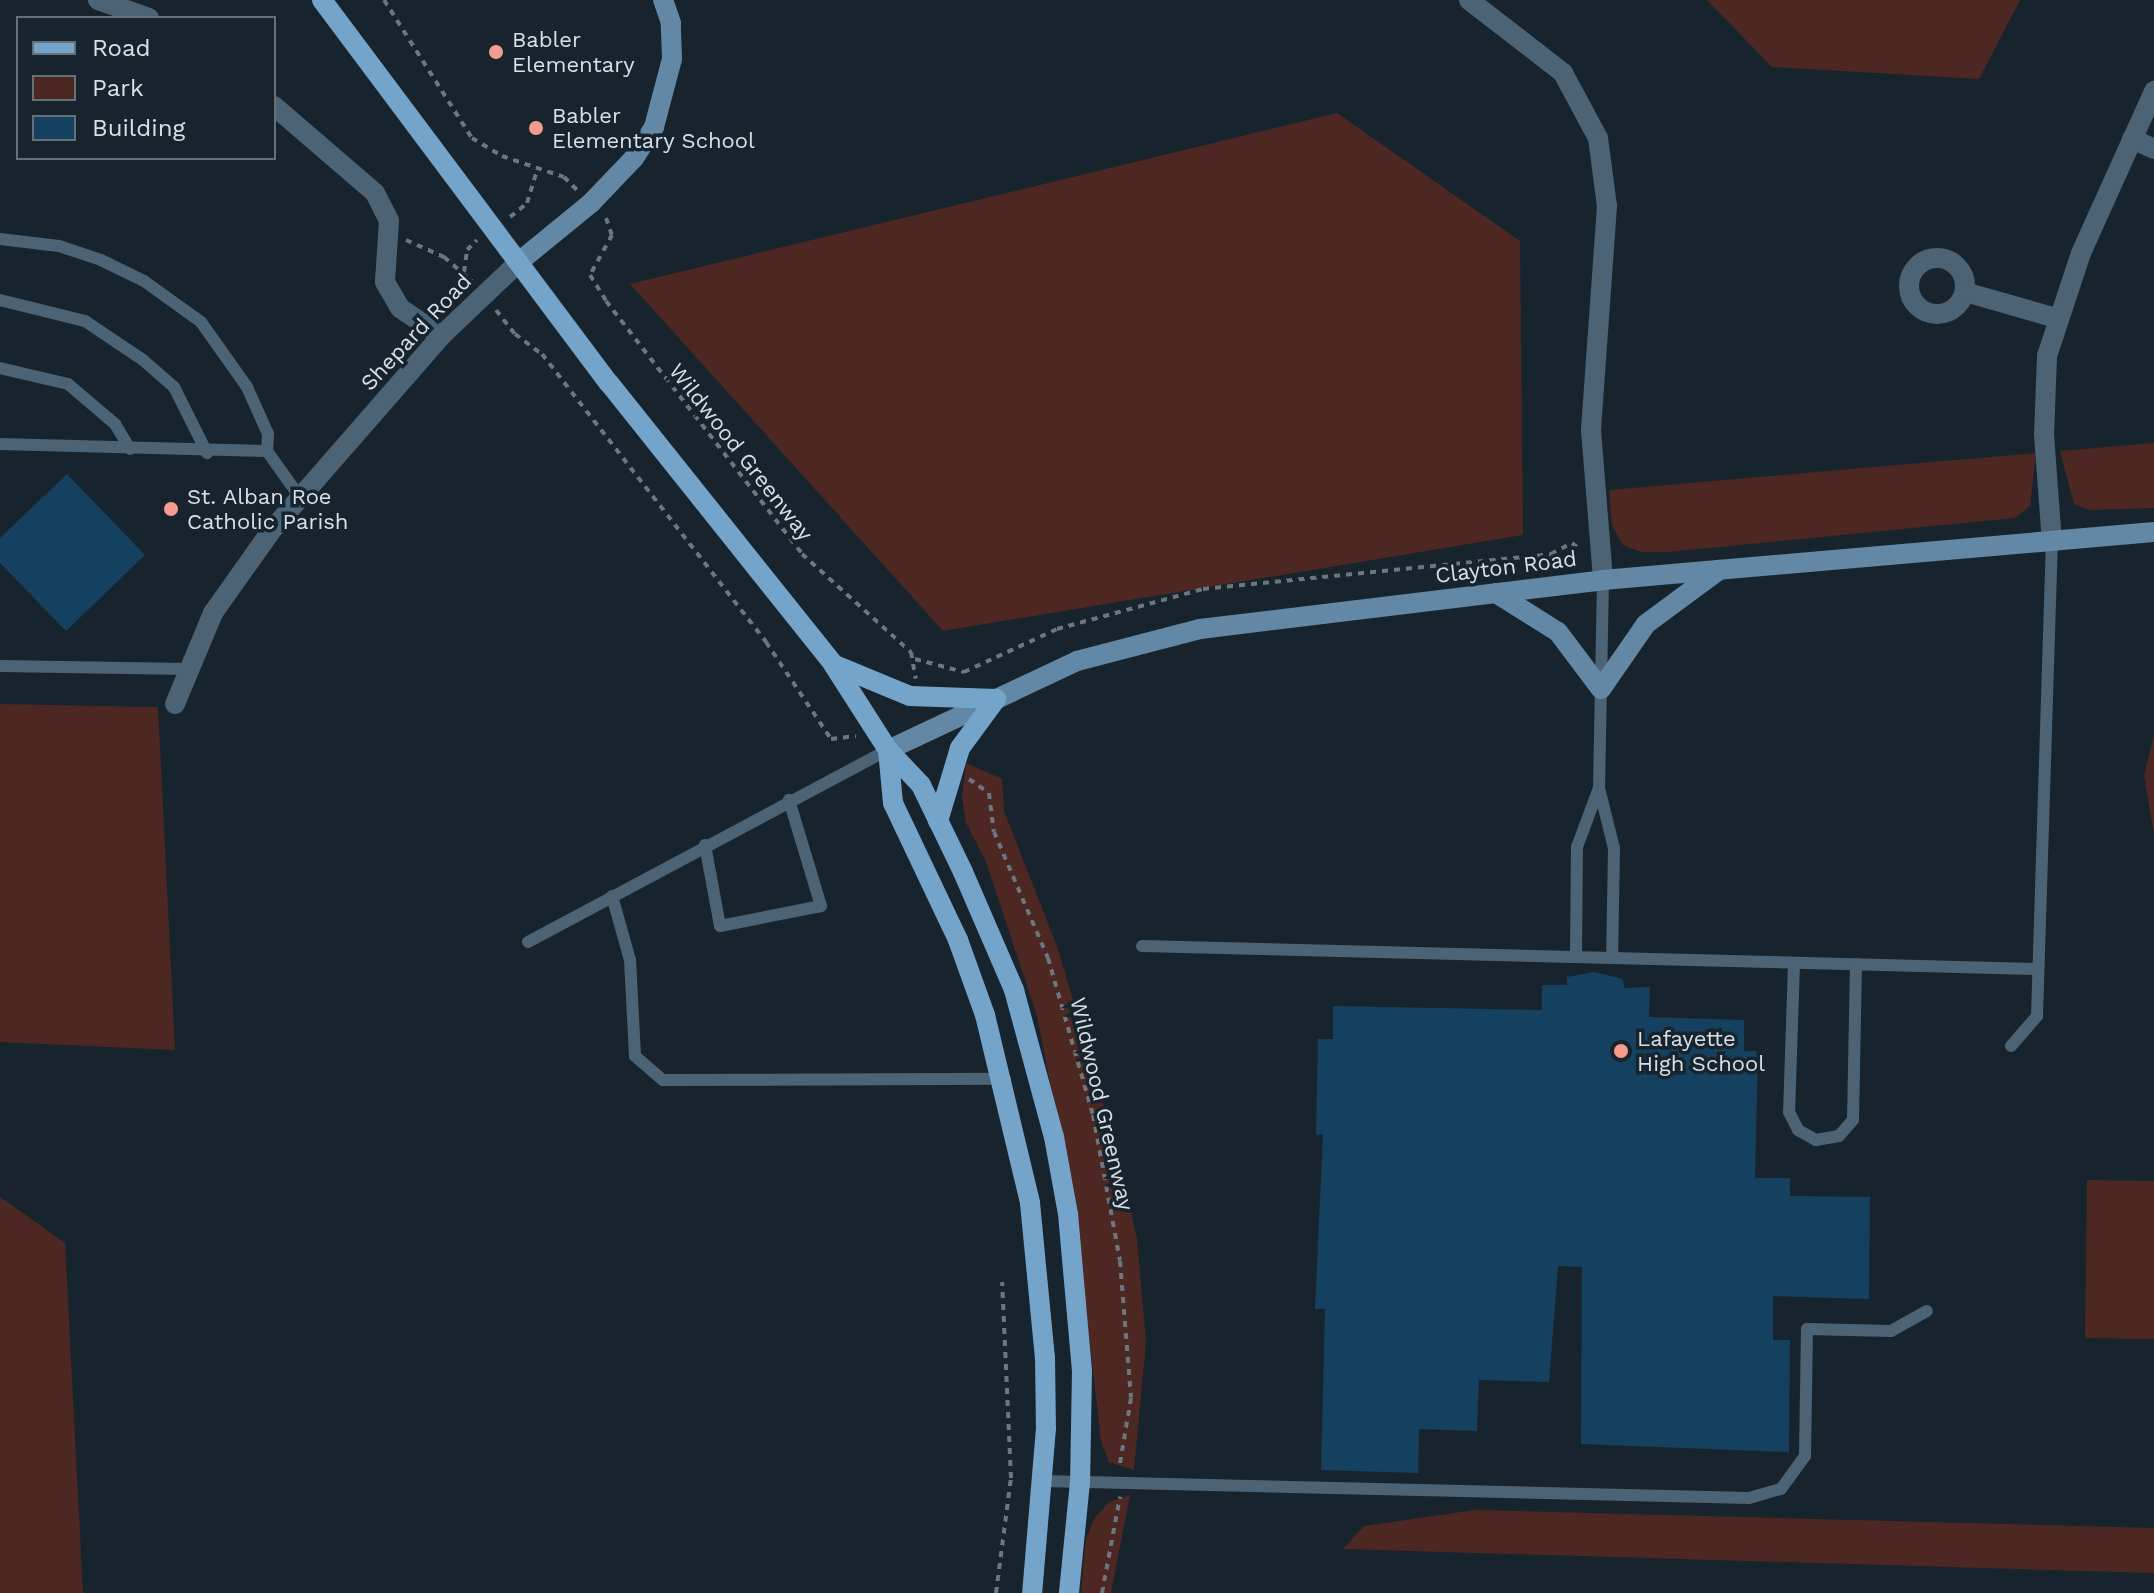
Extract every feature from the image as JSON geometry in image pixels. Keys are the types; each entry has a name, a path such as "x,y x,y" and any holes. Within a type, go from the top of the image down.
{"main road":[{"path":"322,0 609,383 833,664 888,750 921,785 938,821 1014,990 1054,1137 1078,1292 1080,1482 1069,1593"},
{"name":"Shepard Road","path":"520,261 591,203 634,158 654,127 672,59 671,23 663,0"},
{"name":"Clayton Road","path":"888,750 1077,661 1200,629 1603,580 2154,532"},
{"path":"1496,593 1558,632 1601,689 1646,624 1719,570"},
{"path":"833,664 910,696 996,699"},
{"path":"938,821 960,748 996,699"},
{"path":"888,750 893,803 958,940 1005,1079 1030,1203 1040,1280 1045,1358 1044,1481 1032,1593"}],"street":[{"path":"98,0 143,16"},
{"path":"1469,0 1563,73 1598,138 1607,206 1591,430 1603,580"},
{"path":"2052,543 2043,410 2056,318 2154,91"},
{"path":"276,108 375,193 389,221 385,282 400,308 441,336"},
{"path":"2132,139 2154,149"},
{"name":"Shepard Road","path":"175,704 213,613 299,496 441,336 520,261"},
{"path":"1965,292 2056,318"}],"lane":[{"path":"0,239 59,246 101,260 144,281 201,322 247,387 268,434 267,451 299,496"},
{"path":"0,300 85,321 143,360 174,387 207,453"},
{"path":"0,368 68,384 115,424 130,449"},
{"path":"0,444 207,453 267,451"},
{"path":"2011,1046 2037,1016 2036,969 2052,543"},
{"path":"1603,580 1599,788 1614,848 1612,958"},
{"path":"0,666 188,669"},
{"path":"528,942 789,800 888,750"},
{"path":"1576,956 1577,847 1599,788"},
{"path":"705,845 720,926 821,906 789,800"},
{"path":"612,896 630,960 635,1056 663,1080 1005,1079"},
{"path":"1142,946 2036,969"},
{"path":"1794,963 1789,1112 1798,1130 1816,1140 1839,1136 1853,1120 1856,964"},
{"path":"1044,1481 1749,1498 1781,1489 1805,1456 1807,1329 1891,1331 1927,1311"}],"path":[{"path":"384,0 472,138 502,156 564,177 577,190"},
{"path":"520,209 538,168"},
{"name":"Wildwood Greenway","path":"605,216 612,235 590,275 606,301 802,554 844,597 898,637 915,659"},
{"path":"388,236 431,249 464,272 474,283"},
{"path":"464,272 467,250 474,243"},
{"path":"499,314 542,354 766,642 831,739"},
{"path":"916,686 915,659 964,672 1057,629 1203,589 1551,554 1572,543 1578,548"},
{"name":"Wildwood Greenway","path":"962,777 989,793 994,832 1048,958 1093,1115 1120,1261 1128,1354 1131,1411 1119,1467"},
{"path":"996,1593 1011,1478 1002,1282"},
{"path":"1102,1593 1120,1496"}],"green space":[{"path":"1707,0 2020,0 1979,79 1772,67"},
{"path":"1337,113 1520,241 1523,535 943,631 630,284"},
{"path":"2154,443 2154,508 2090,510 2074,504 2060,451"},
{"path":"2036,453 2030,506 2015,518 1668,552 1641,552 1623,545 1612,525 1609,490"},
{"path":"0,704 158,707 175,1050 0,1042"},
{"path":"2154,735 2154,834 2144,776"},
{"path":"966,763 1002,779 1004,811 1058,949 1118,1154 1137,1239 1146,1342 1134,1470 1109,1462 1101,1441 1074,1205 1037,1016 986,862 966,823 962,796"},
{"path":"2087,1180 2154,1181 2154,1339 2085,1338"},
{"path":"0,1197 65,1243 83,1593 0,1593"},
{"path":"1130,1495 1111,1593 1081,1593 1086,1538 1095,1517 1109,1502"},
{"path":"1475,1510 2154,1528 2154,1573 1343,1549 1364,1526"}],"building":[{"path":"67,474 145,555 66,631 0,563 0,538"},
{"name":"Lafayette High School","path":"1594,972 1623,979 1624,988 1650,987 1649,1017 1744,1020 1744,1051 1758,1051 1755,1178 1790,1178 1790,1196 1870,1197 1869,1299 1773,1296 1773,1340 1790,1340 1789,1452 1581,1444 1582,1267 1558,1266 1549,1382 1479,1380 1477,1431 1419,1429 1418,1473 1321,1470 1325,1309 1315,1309 1323,1134 1316,1135 1318,1039 1333,1039 1333,1006 1542,1010 1542,985 1567,985 1567,977"}],"place":[{"name":"Babler Elementary","path":"496,52"},
{"name":"Babler Elementary School","path":"536,128"},
{"name":"St. Alban Roe Catholic Parish","path":"171,509"},
{"name":"Lafayette High School","path":"1621,1051"}]}
